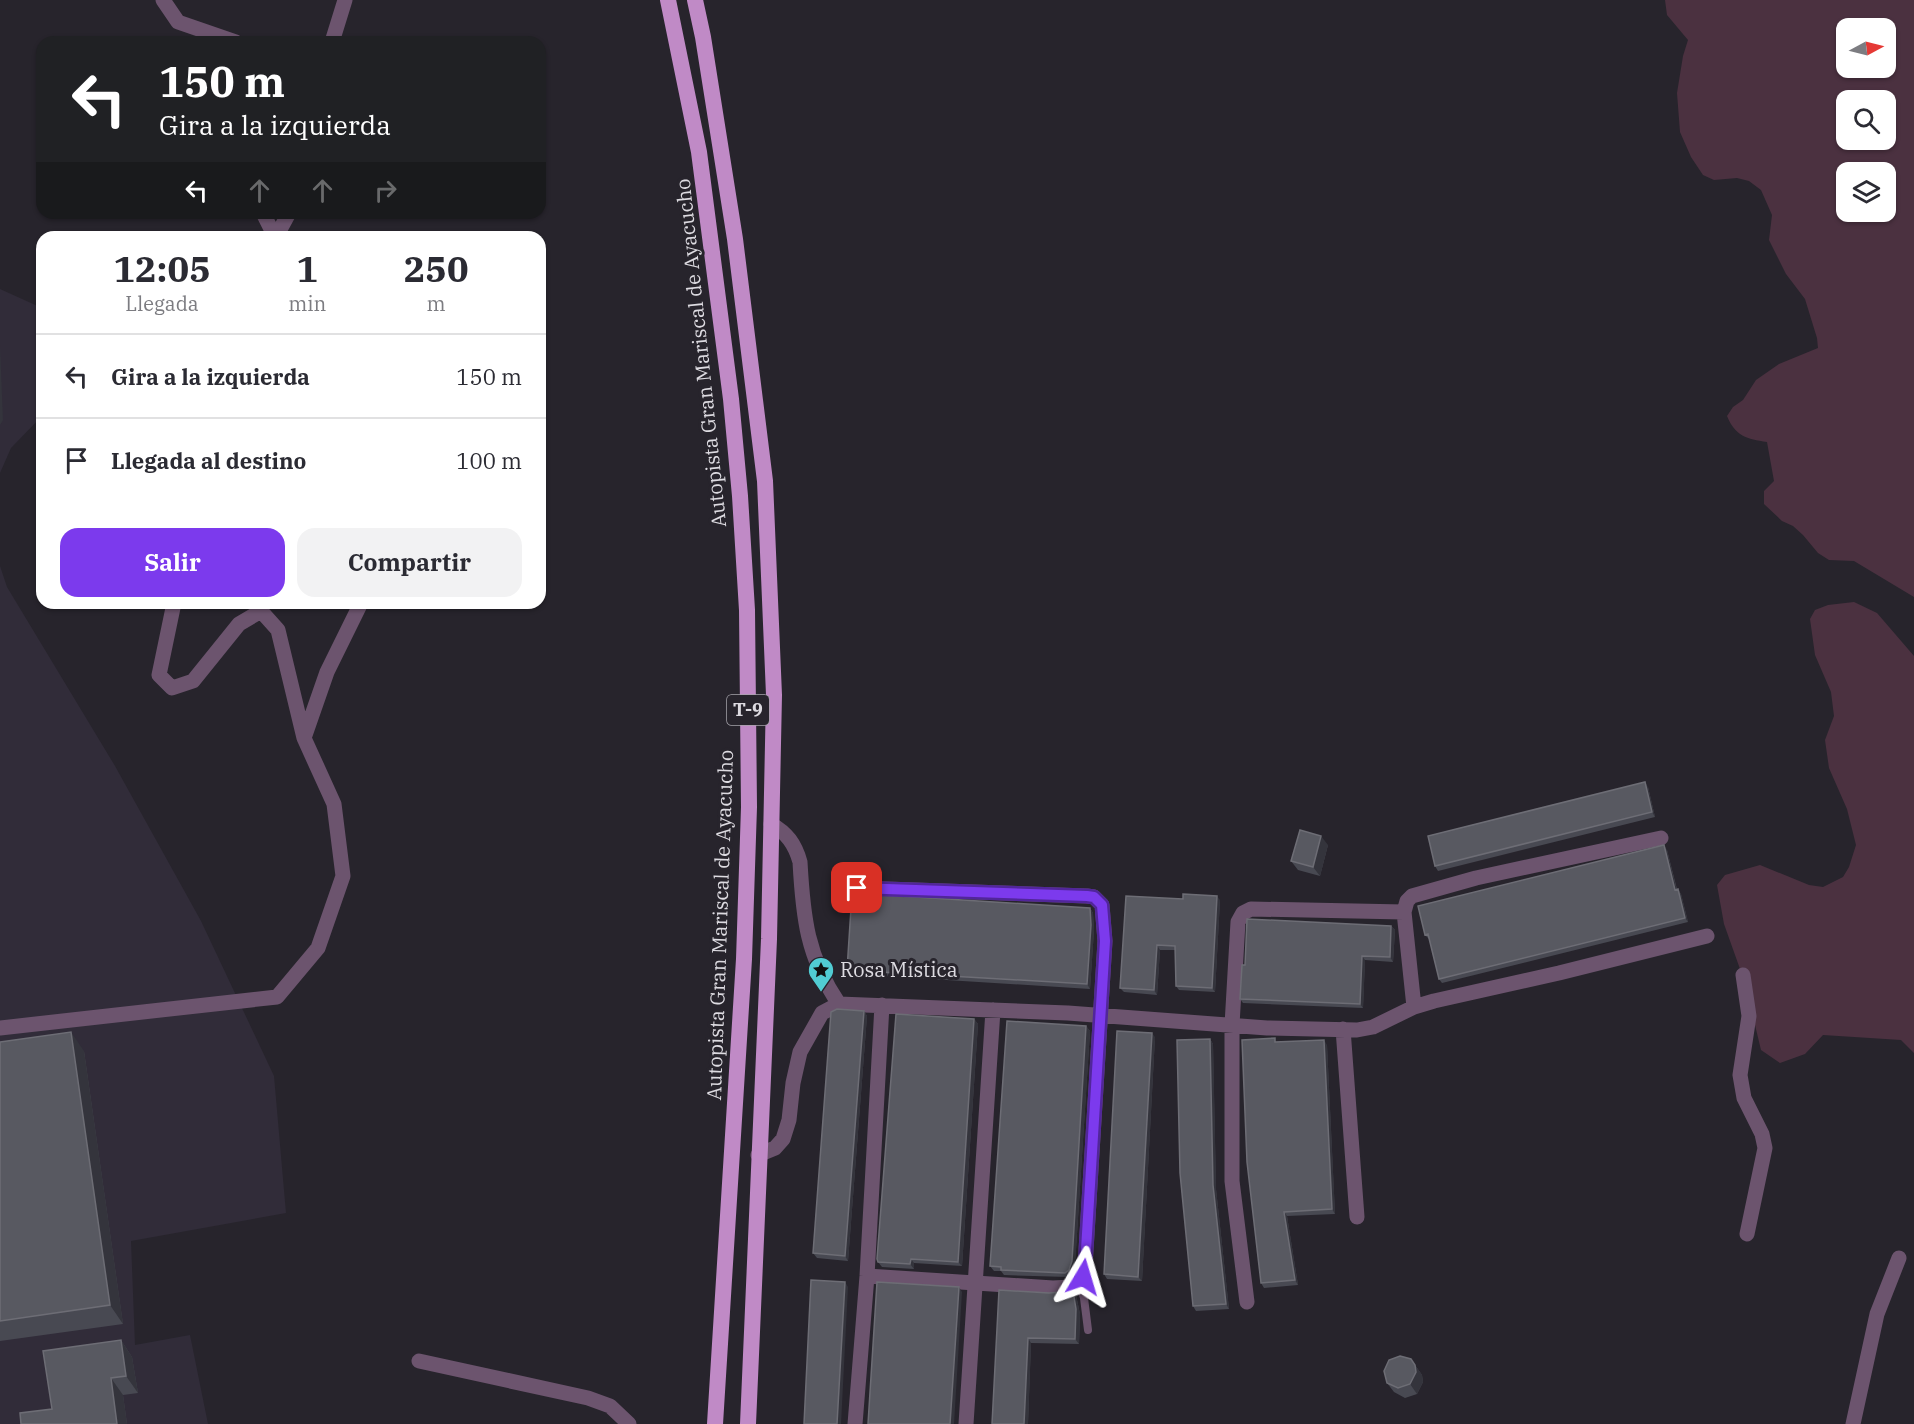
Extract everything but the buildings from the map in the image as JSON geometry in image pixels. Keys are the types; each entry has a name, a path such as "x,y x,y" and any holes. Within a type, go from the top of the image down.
{"highway":[{"name":"Autopista Gran Mariscal de Ayacucho","path":"668,0 699,152 730,387 747,610 749,807 744,959 715,1424"},
{"name":"T-9","path":"695,0 735,239 765,481 774,695 769,939 747,1424"}],"street":[{"path":"163,0 178,22 219,36"},
{"path":"334,36 345,0"},
{"path":"0,1028 277,997 318,948 343,876 334,804 304,738 278,630 261,611 239,624 193,681 172,688 159,675 173,609"},
{"path":"304,738 327,672 358,609"},
{"path":"771,824 786,835 797,851 806,933 823,978 839,1004"},
{"path":"1414,1007 1404,912 1407,901 1418,893 1661,838"},
{"path":"857,888 1094,897 1102,905 1104,916 1104,951 1085,1266 1079,1284 1062,1288 867,1276"},
{"path":"1246,1302 1232,1181 1232,1025 1238,922 1245,911 1251,909 1404,912"},
{"path":"758,1155 770,1152 783,1139 789,1120 793,1083 800,1052 822,1013 839,1004 1100,1015 1232,1025 1343,1029 1373,1027 1414,1007 1707,936"},
{"path":"1743,975 1749,1016 1740,1076 1744,1098 1762,1134 1765,1148 1748,1234"},
{"path":"855,1424 867,1276 882,1005"},
{"path":"966,1424 993,1010"},
{"path":"1343,1029 1357,1217"},
{"path":"1853,1424 1877,1314 1899,1258"},
{"path":"419,1361 588,1398 609,1406 629,1424"}],"lane":[{"path":"1079,1284 1084,1298 1088,1330"}],"shaded area":[{"path":"1665,0 1914,0 1914,597 1854,561 1829,560 1818,553 1793,526 1782,521 1764,504 1764,491 1774,481 1767,442 1742,435 1730,423 1727,416 1733,407 1743,400 1756,380 1779,364 1818,348 1817,338 1805,299 1786,274 1769,240 1772,215 1761,190 1749,181 1737,178 1714,180 1703,175 1691,157 1680,132 1677,93 1688,40 1667,15"},
{"path":"0,289 36,305 36,422 11,448 0,473"},
{"path":"0,566 7,587 115,766 201,921 274,1076 286,1213 131,1241 135,1345 190,1335 208,1424 0,1424"},
{"path":"1854,602 1877,613 1914,656 1914,1053 1901,1040 1823,1035 1805,1054 1780,1063 1761,1050 1745,983 1724,924 1717,885 1725,875 1760,865 1809,885 1823,887 1843,877 1849,867 1856,845 1847,809 1829,768 1825,740 1834,716 1831,692 1815,655 1810,619 1815,610 1828,605"}],"place":[{"name":"Rosa Mística","path":"821,993"}],"route":[{"path":"857,888 1087,896 1094,897 1102,905 1105,941 1083,1277"}]}
